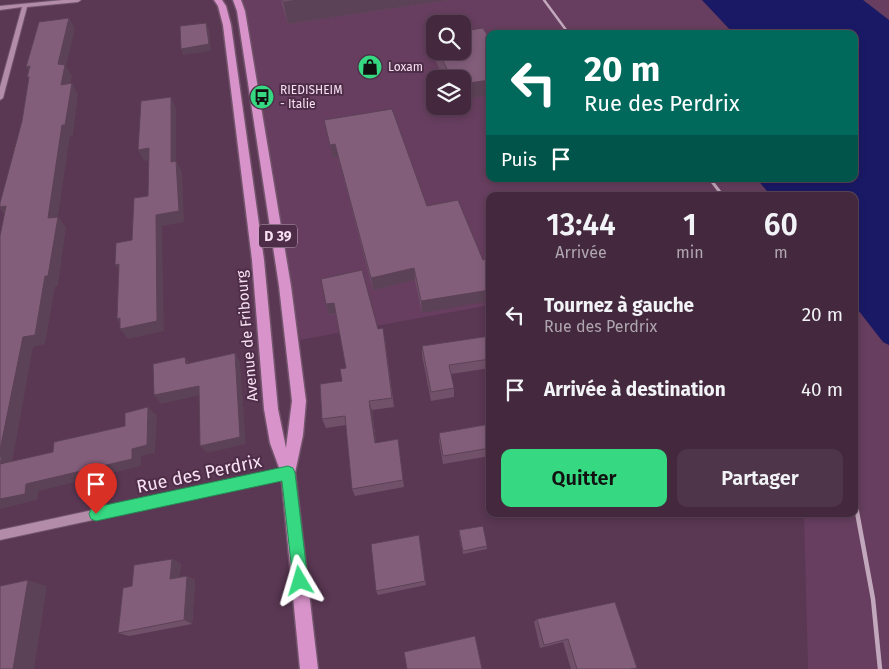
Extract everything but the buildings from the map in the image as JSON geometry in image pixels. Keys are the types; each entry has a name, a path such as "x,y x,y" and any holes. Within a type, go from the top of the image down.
{"main road":[{"name":"Avenue de Fribourg","path":"218,0 225,14 258,260 270,409 278,443 288,473 309,669"},
{"name":"D 39","path":"237,0 241,11 258,106 285,286 298,401 296,436 288,473"}],"street":[{"path":"0,8 78,0"},
{"path":"0,98 25,5"},
{"name":"Rue des Perdrix","path":"0,535 288,473"}],"shaded area":[{"path":"238,0 702,0 730,30 486,30 486,182 759,182 768,192 486,192 486,306 300,340"},
{"path":"702,0 863,0 889,20 889,345 883,342 858,310 858,192 768,192 759,182 858,182 858,30 730,30"},
{"path":"863,0 889,0 889,20"},
{"path":"858,310 883,342 889,345 889,669 808,669 804,517 858,517"}],"railway":[{"path":"544,0 566,30"},
{"path":"712,182 720,192"},
{"path":"858,517 873,599 880,669"}],"place":[{"name":"Loxam","path":"370,67"},
{"name":"RIEDISHEIM - Italie","path":"262,97"}],"route":[{"path":"96,514 288,473 300,581"}]}
